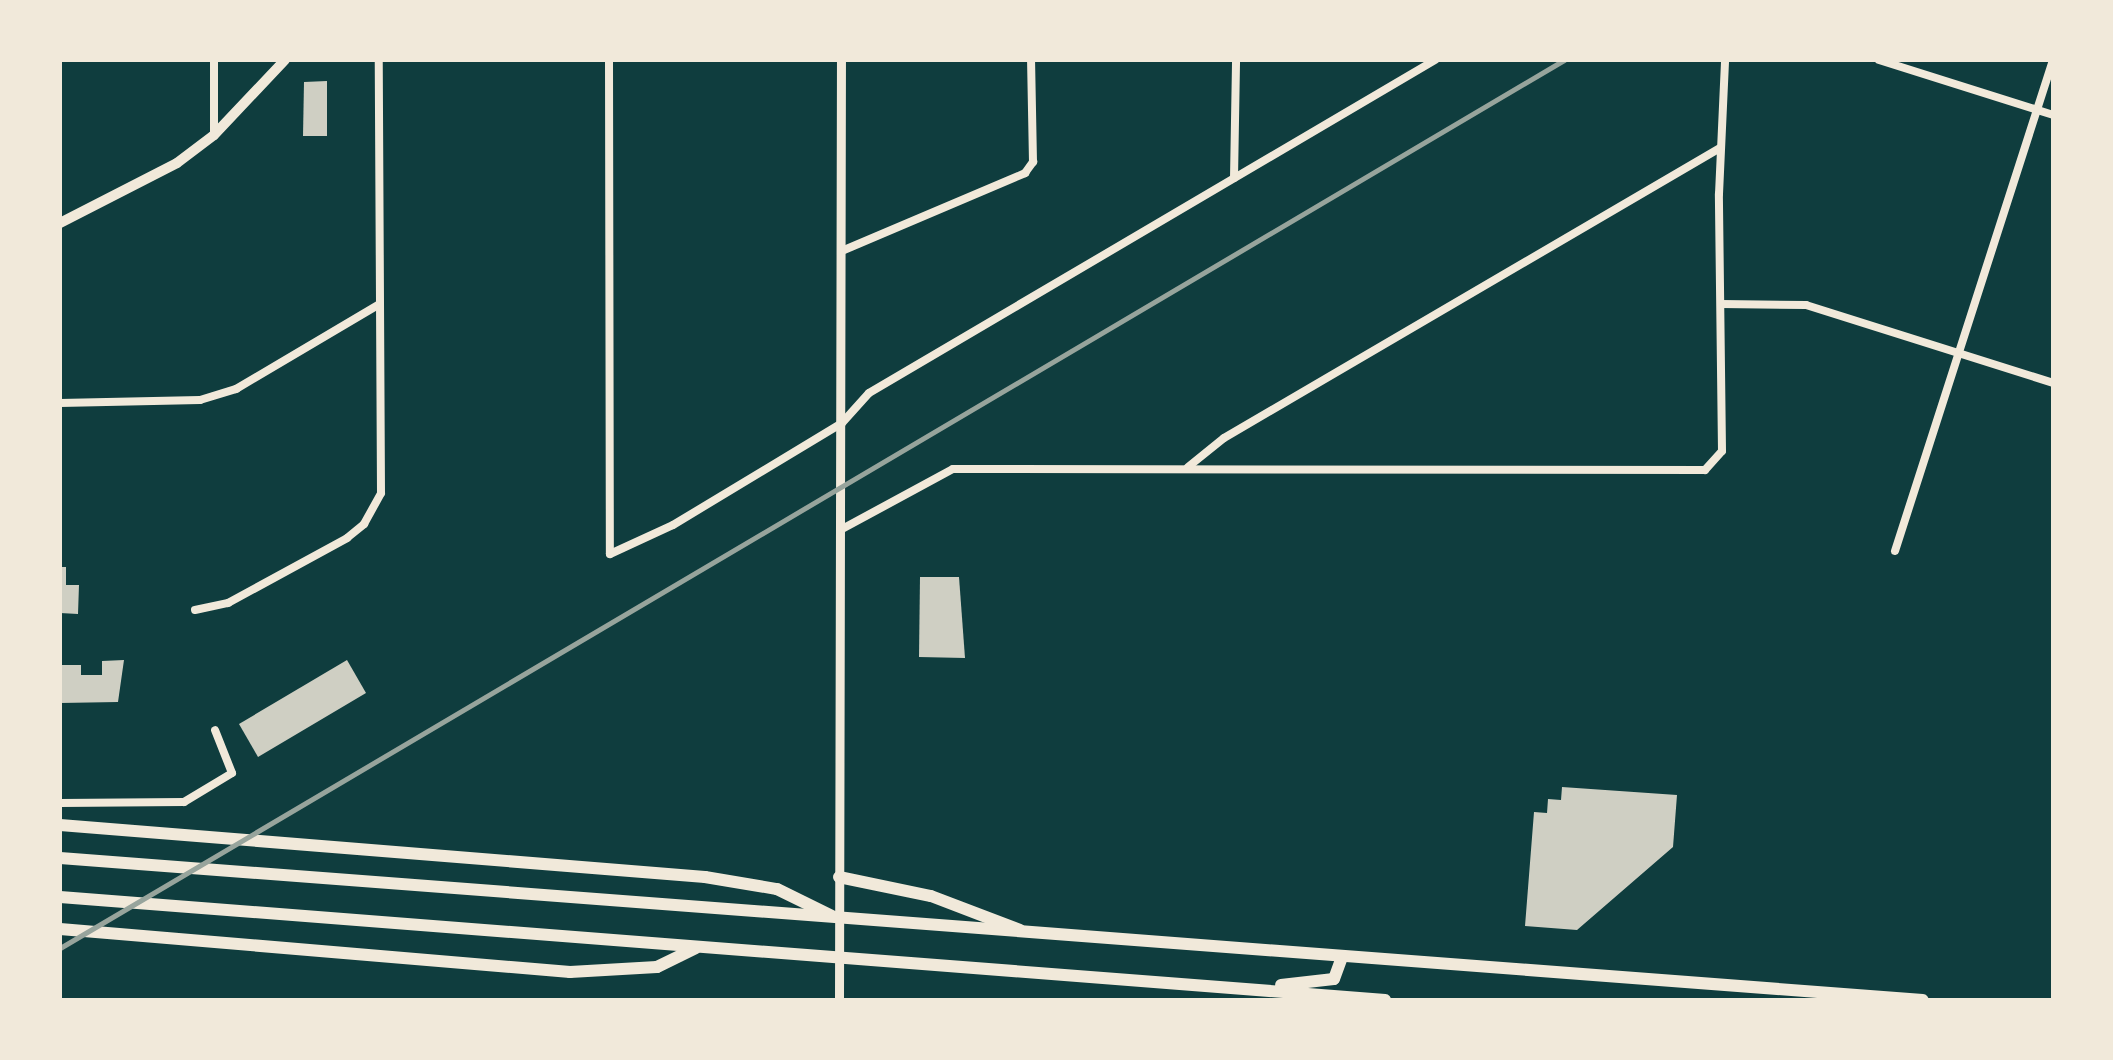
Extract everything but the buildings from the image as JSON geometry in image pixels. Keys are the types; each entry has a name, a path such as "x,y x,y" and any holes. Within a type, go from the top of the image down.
{"highway":[{"path":"60,825 705,876 777,889 839,920"},
{"path":"60,858 1922,1000"},
{"path":"839,877 931,896 1027,934"},
{"path":"60,897 1386,1000"},
{"path":"60,929 570,972 657,968 698,946"},
{"path":"1224,987 1322,983 1340,974 1342,957"}],"main road":[{"path":"60,223 178,163 214,135 285,60"}],"street":[{"path":"214,60 214,135"},
{"path":"195,610 228,603 346,538 364,524 381,493 379,60"},
{"path":"609,60 610,554 673,525 842,423 869,393 1435,60"},
{"path":"839,1000 844,250 840,60"},
{"path":"844,250 1024,173 1033,162 1031,60"},
{"path":"1234,178 1236,60"},
{"path":"842,529 953,469 1711,466 1722,451 1720,148 1726,60"},
{"path":"1879,60 2053,115"},
{"path":"1894,551 2053,60"},
{"path":"1188,467 1224,438 1720,148"},
{"path":"1720,304 1806,304 2053,383"},
{"path":"60,403 200,400 236,389 378,305"},
{"path":"60,802 184,802 232,774 215,730"}],"railway":[{"path":"60,948 1564,60"}]}
